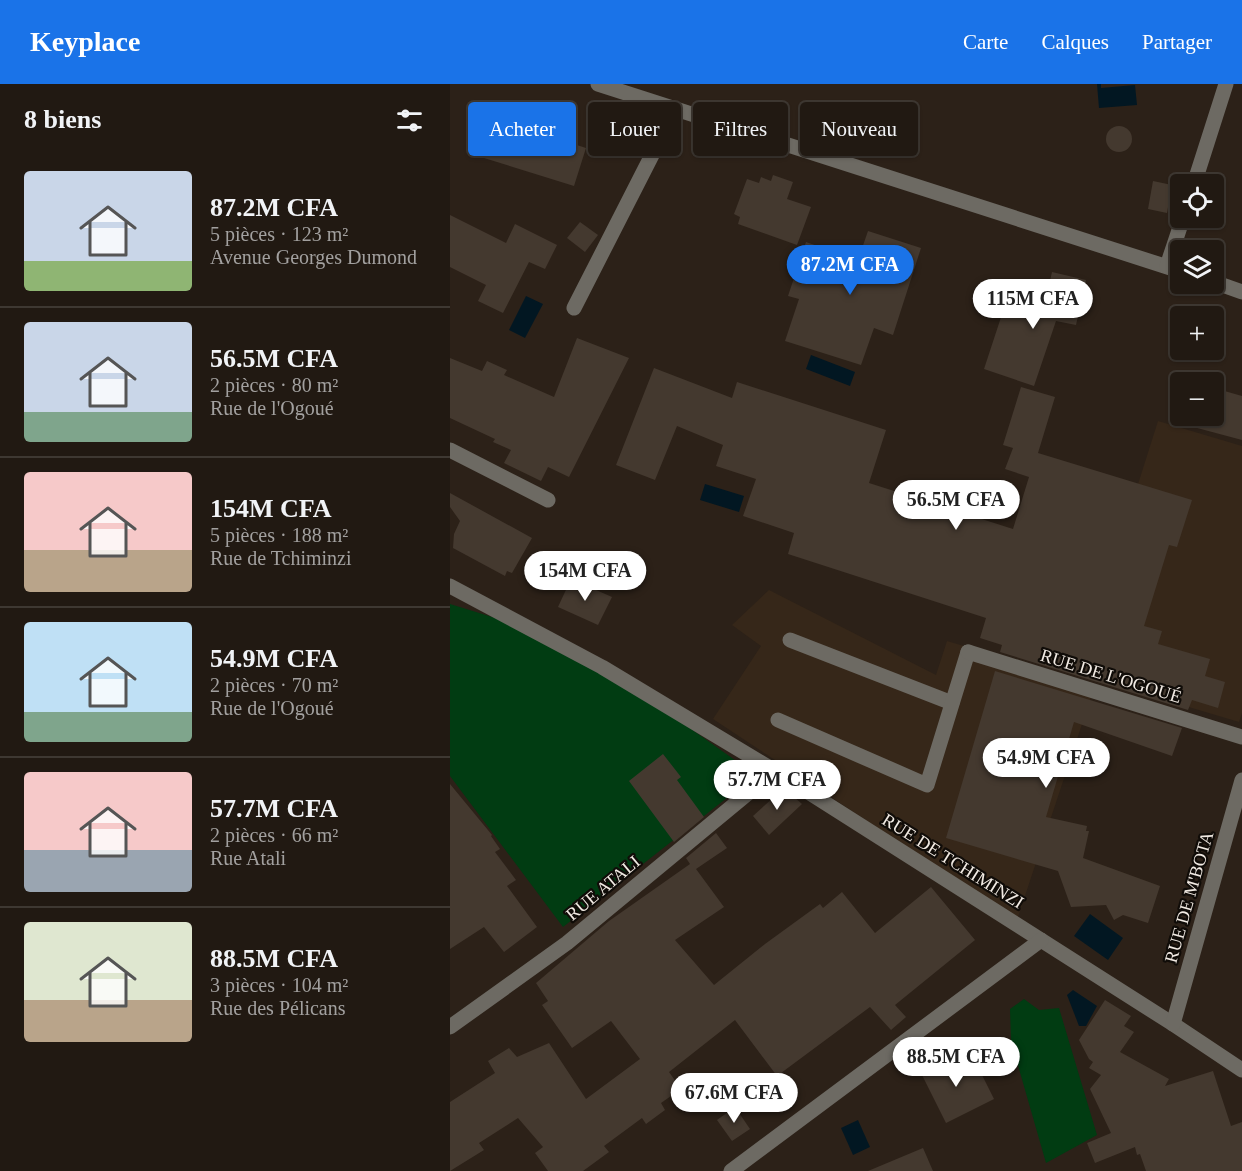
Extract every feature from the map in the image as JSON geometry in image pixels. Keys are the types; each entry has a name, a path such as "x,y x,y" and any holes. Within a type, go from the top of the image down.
{"street":[{"path":"598,84 651,102"},
{"path":"1197,174 1226,84"},
{"path":"681,112 1170,267"},
{"path":"574,308 652,156"},
{"path":"1224,286 1242,292"},
{"path":"450,450 548,500"},
{"name":"RUE DE TCHIMINZI","path":"450,586 602,667 775,771 1242,1070"},
{"path":"778,720 927,785 952,703 790,640"},
{"name":"RUE DE L'OGOUÉ","path":"952,703 968,652 1242,737"},
{"name":"RUE ATALI","path":"450,1027 567,943 775,771"},
{"name":"RUE DE M'BOTA","path":"1173,1024 1242,780"},
{"path":"731,1171 1041,940"}],"shaded area":[{"path":"1158,421 1242,446 1242,713 1239,722 1078,674"},
{"path":"769,590 936,675 947,641 1095,685 1017,920 713,719 761,646 732,625"}],"green space":[{"path":"450,604 537,631 653,702 756,775 563,927 450,776"},
{"path":"1024,999 1039,1010 1059,1008 1097,1135 1046,1163 1011,1041 1010,1009"}],"water":[{"path":"1097,84 1101,84 1101,88 1135,85 1137,105 1099,108"},
{"path":"526,296 543,304 525,338 509,330"},
{"path":"811,355 855,372 850,386 806,369"},
{"path":"705,484 744,496 739,512 700,500"},
{"path":"1090,914 1123,938 1108,960 1074,936"},
{"path":"1073,990 1097,1006 1086,1026 1079,1026 1067,995"},
{"path":"858,1120 870,1147 853,1155 841,1128"}],"building":[{"path":"1119,126 1128,130 1132,139 1128,148 1119,152 1110,148 1106,139 1110,130"},
{"path":"576,145 586,148 574,186 484,158 485,156 576,156"},
{"path":"773,175 793,182 787,199 811,207 797,245 738,224 740,217 734,214 747,179 759,183 761,177 771,181"},
{"path":"1153,181 1170,185 1167,213 1148,209"},
{"path":"450,215 506,243 515,224 557,245 545,269 529,262 503,313 478,301 486,285 450,267"},
{"path":"580,222 598,235 585,252 567,238"},
{"path":"868,231 921,248 893,335 874,328 861,365 785,341 799,299 788,296 806,242 858,260"},
{"path":"1052,272 1086,280 1076,325 1056,321 1034,386 984,369 1007,299 1043,311"},
{"path":"577,338 629,358 569,477 548,467 541,481 504,463 511,450 493,442 495,439 450,418 450,358 482,371 487,361 507,370 504,375 554,397"},
{"path":"654,368 732,398 737,382 886,430 869,483 1013,529 1029,477 1005,469 1013,448 1003,445 1021,387 1055,397 1038,453 1192,500 1177,547 1169,545 1144,626 1162,631 1158,644 1210,659 1205,676 1225,682 1218,708 1192,700 1188,710 1000,652 1002,645 980,638 986,618 788,554 794,533 743,516 756,479 716,466 723,445 677,426 655,480 616,465"},
{"path":"1224,391 1242,396 1242,440 1190,426 1224,426"},
{"path":"450,493 532,538 512,573 507,571 505,576 453,548 454,534 460,521 450,507"},
{"path":"571,579 612,597 598,625 558,607"},
{"path":"995,671 1182,728 1172,756 1074,722 1046,817 1087,826 1086,831 1089,831 1083,858 1160,886 1148,923 1123,915 1114,920 1106,905 1071,907 1058,871 946,838"},
{"path":"663,754 681,777 677,780 704,817 674,842 629,781"},
{"path":"450,784 492,835 500,849 495,852 516,880 507,886 537,927 504,952 484,927 450,949"},
{"path":"784,788 802,804 769,835 753,816"},
{"path":"716,833 727,848 696,869 724,907 675,940 714,985 820,904 823,908 842,892 875,933 931,887 975,940 895,1005 906,1017 891,1030 870,1007 777,1076 735,1020 669,1072 681,1089 661,1103 665,1110 646,1124 642,1118 604,1146 609,1152 583,1171 548,1171 535,1153 543,1147 518,1118 479,1143 484,1150 450,1171 450,1102 495,1073 488,1061 509,1048 517,1057 549,1043 586,1099 640,1059 611,1021 572,1048 542,1005 548,1001 536,983 609,921 690,864 686,858"},
{"path":"1105,1000 1131,1016 1124,1026 1134,1032 1120,1052 1169,1079 1165,1086 1213,1071 1231,1126 1242,1122 1242,1171 1146,1171 1135,1147 1095,1163 1087,1143 1111,1133 1090,1089 1101,1075 1089,1068 1093,1062 1079,1040"},
{"path":"950,1056 960,1072 976,1063 994,1099 946,1123 919,1069"},
{"path":"735,1107 750,1129 732,1141 717,1120"},
{"path":"923,1148 933,1171 868,1171"}]}
